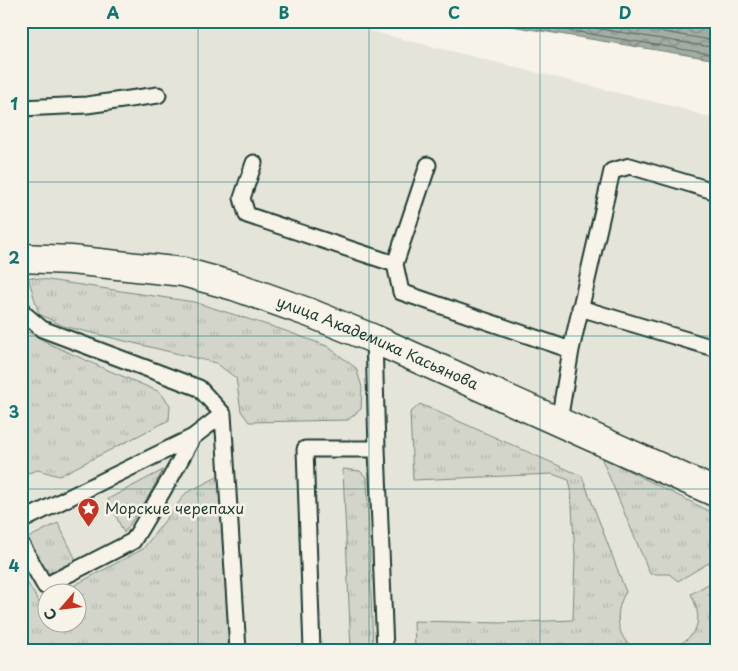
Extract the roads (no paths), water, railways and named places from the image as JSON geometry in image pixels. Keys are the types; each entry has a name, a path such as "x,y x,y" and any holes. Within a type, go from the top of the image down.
{"street":[{"name":"улица Академика Касьянова","path":"21,258 71,260 183,272 234,286 374,339 717,493"}],"lane":[{"path":"21,108 87,105 158,95"},
{"path":"254,163 242,198 247,215 395,264"},
{"path":"428,165 395,264 401,292 571,350"},
{"path":"559,421 571,350 612,171 630,166 717,192"},
{"path":"21,308 22,312 42,328 199,388 223,414 238,650"},
{"path":"580,308 717,350"},
{"path":"374,339 385,650"},
{"path":"21,521 193,437 223,414"},
{"path":"21,544 45,586 133,541 193,437"},
{"path":"312,650 305,449 377,449"}],"water":[{"path":"481,21 717,21 717,60"}],"place":[{"name":"Морские черепахи","path":"89,528"}]}
